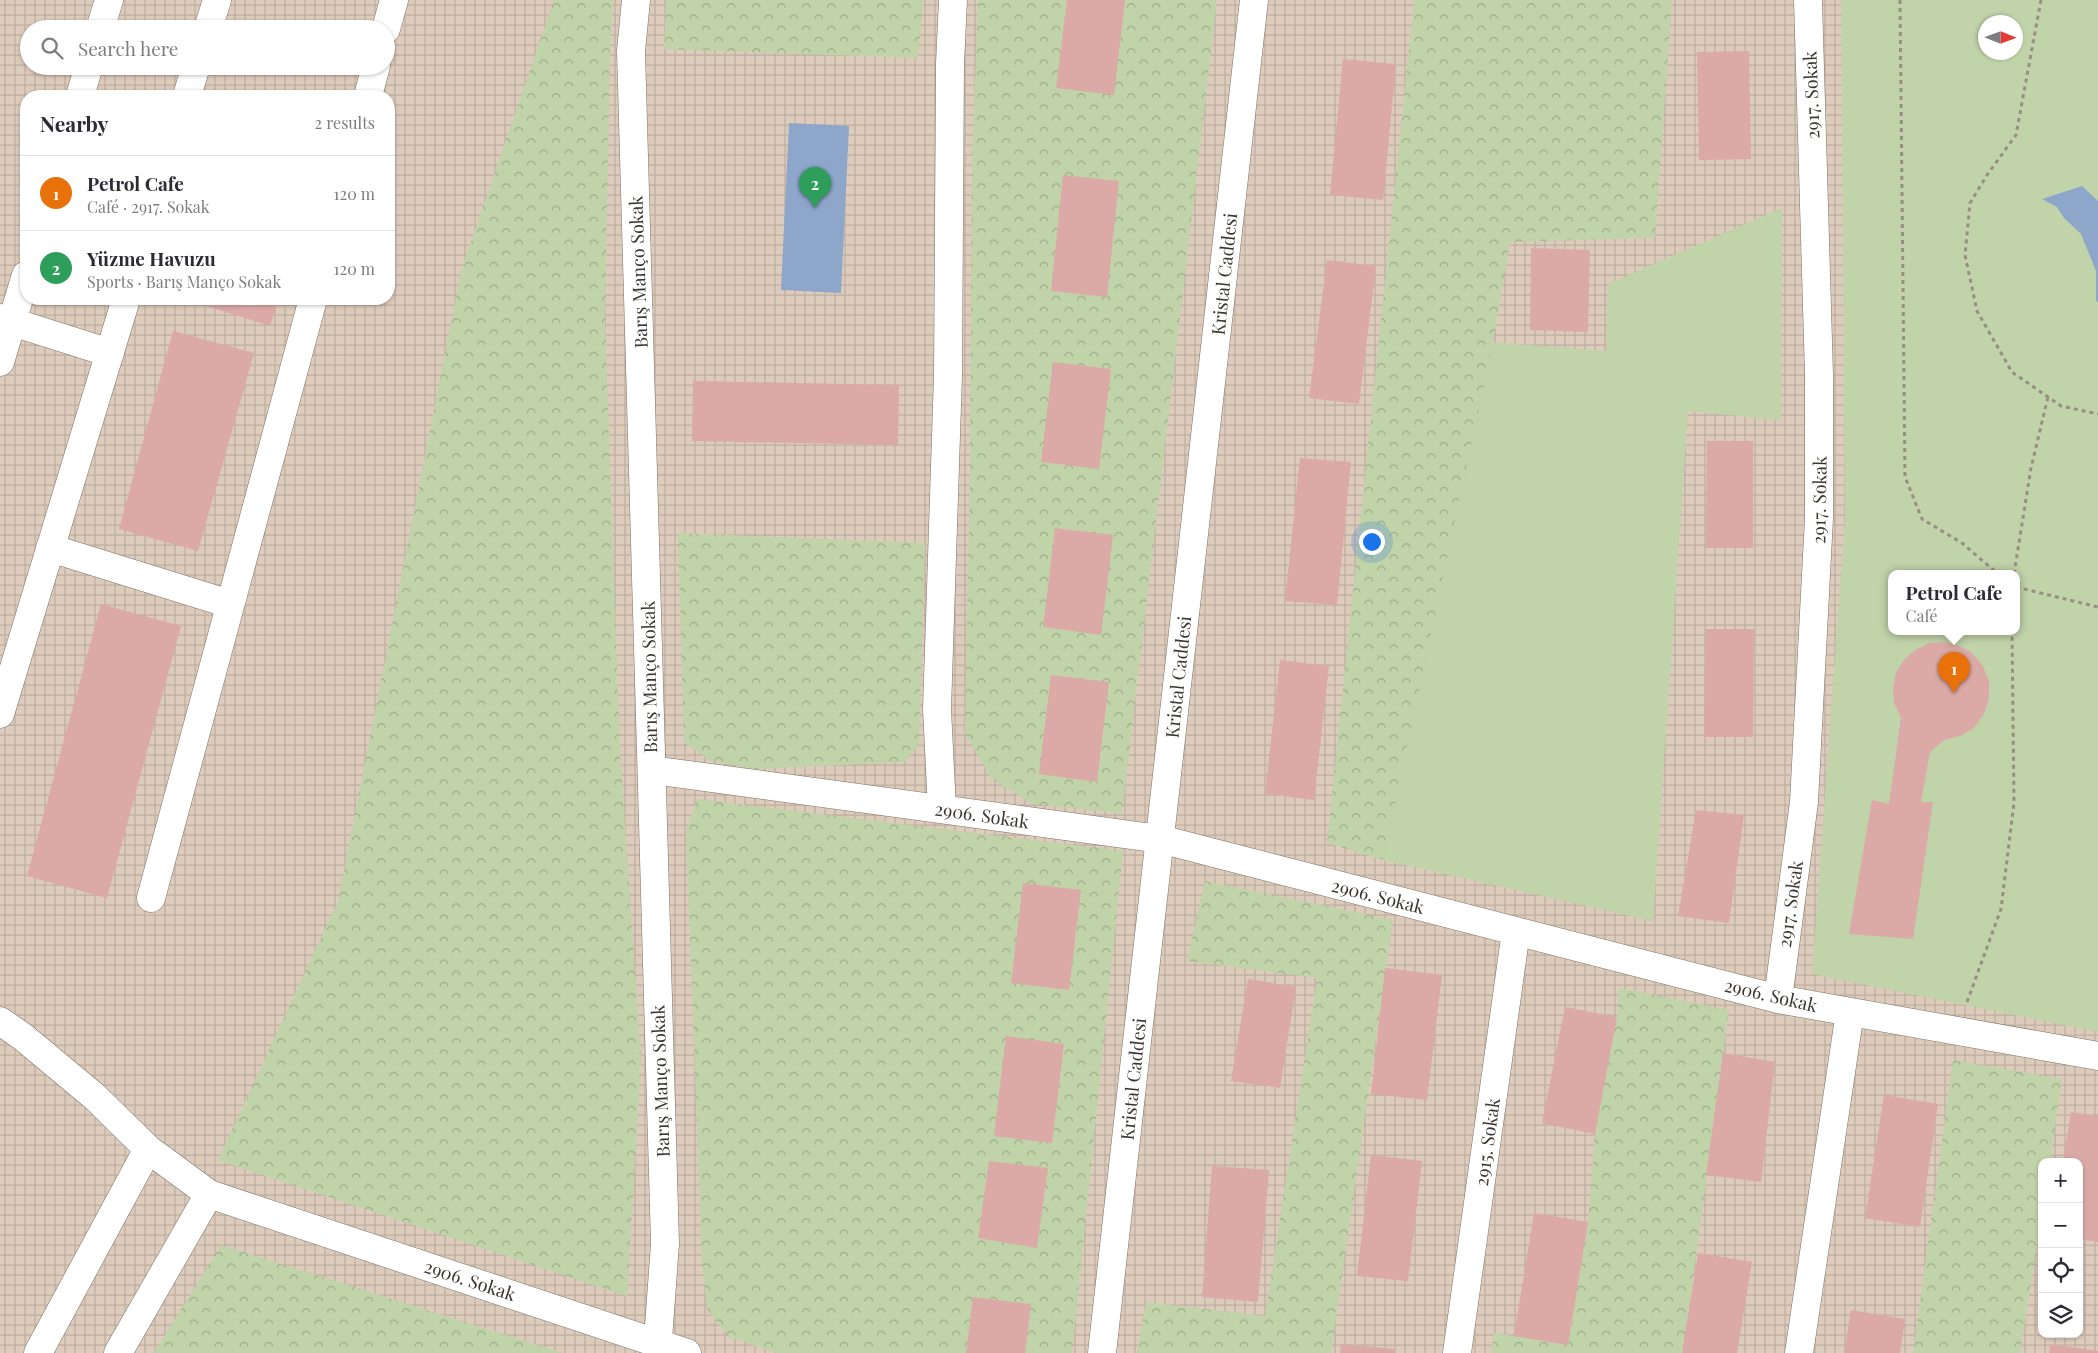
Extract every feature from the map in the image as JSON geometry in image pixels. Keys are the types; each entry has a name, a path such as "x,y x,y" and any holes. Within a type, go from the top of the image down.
{"street":[{"path":"103,20 109,0"},
{"path":"210,20 216,0"},
{"path":"388,20 394,0"},
{"name":"Barış Manço Sokak","path":"636,0 631,51 665,1244 658,1347"},
{"path":"942,809 937,710 948,375 950,64 953,0"},
{"name":"Kristal Caddesi","path":"1102,1353 1254,0"},
{"name":"2917. Sokak","path":"1778,999 1804,802 1820,518 1819,375 1808,0"},
{"path":"82,90 86,75"},
{"path":"189,90 193,75"},
{"path":"370,90 374,75"},
{"path":"0,362 6,320 20,288"},
{"path":"0,714 124,305"},
{"path":"151,898 311,305"},
{"path":"6,320 110,353"},
{"path":"50,548 230,604"},
{"name":"2906. Sokak","path":"652,770 1160,839 1778,999 2098,1056"},
{"name":"2915. Sokak","path":"1457,1353 1516,931"},
{"path":"1799,1353 1850,1012"},
{"name":"2906. Sokak","path":"0,1021 23,1037 95,1097 148,1149 209,1194 658,1347 687,1353"},
{"path":"38,1353 148,1149"},
{"path":"118,1353 209,1194"}],"path":[{"path":"1900,0 1905,478 1922,519 1962,543 1993,570"},
{"path":"2041,0 2016,135 1987,175 1970,203 1965,255 1977,311 2012,372 2062,406 2098,414"},
{"path":"2015,570 2031,468 2048,397"},
{"path":"2020,589 2098,608"},
{"path":"1956,1031 2001,909 2014,803 2012,635"}],"shaded area":[{"path":"0,0 2098,0 2098,1353 0,1353"}],"green space":[{"path":"554,0 613,0 610,51 605,320 620,752 641,1060 627,1296 218,1160 338,901 461,271"},
{"path":"666,0 923,0 918,58 664,49"},
{"path":"978,0 1217,0 1122,813 1032,804 991,778 965,733 970,460 972,165"},
{"path":"1414,0 1672,0 1655,238 1510,242 1493,342 1383,860 1327,843"},
{"path":"1841,0 2098,0 2098,1032 1812,974 1845,519"},
{"path":"1782,208 1781,420 1688,411 1653,921 1383,860 1493,342 1606,351 1608,284"},
{"path":"678,533 925,543 919,744 905,762 756,769 711,761 684,742"},
{"path":"697,799 1123,851 1072,1353 777,1353 729,1337 707,1309 702,1262 686,831"},
{"path":"1205,881 1393,920 1331,1353 1137,1353 1146,1302 1265,1316 1317,978 1187,961"},
{"path":"1619,988 1729,1010 1682,1353 1491,1353 1494,1333 1568,1345 1588,1222 1595,1134 1617,1017"},
{"path":"1953,1060 2062,1079 2051,1158 2038,1158 2038,1238 2020,1353 1913,1353"},
{"path":"221,1245 563,1353 154,1353"}],"water":[{"path":"789,123 849,126 841,293 781,290"},
{"path":"2082,186 2098,201 2098,303 2096,300 2096,271 2081,234 2064,218 2057,207 2042,199"}],"building":[{"path":"1067,0 1125,0 1114,95 1056,88"},
{"path":"1749,51 1751,159 1699,160 1697,52"},
{"path":"1343,59 1396,64 1383,200 1330,195"},
{"path":"1063,175 1119,181 1107,297 1051,291"},
{"path":"1531,248 1590,250 1588,332 1530,330"},
{"path":"1327,260 1376,266 1359,404 1309,398"},
{"path":"203,305 277,305 270,326"},
{"path":"173,331 254,353 198,551 119,529"},
{"path":"1053,362 1111,369 1099,469 1041,462"},
{"path":"693,381 899,385 898,445 692,441"},
{"path":"1707,441 1753,441 1753,548 1706,548"},
{"path":"1300,458 1351,462 1337,605 1285,601"},
{"path":"1055,528 1113,535 1101,635 1043,627"},
{"path":"101,604 181,626 107,898 27,876"},
{"path":"1706,629 1754,629 1753,737 1704,737"},
{"path":"1944,642 1959,646 1972,653 1983,666 1989,682 1989,699 1984,714 1974,728 1960,736 1944,740 1930,752 1921,802 1933,802 1913,939 1849,934 1872,800 1889,804 1901,718 1894,703 1893,688 1896,673 1904,660 1915,650 1929,643"},
{"path":"1280,660 1329,666 1314,800 1265,794"},
{"path":"1051,675 1109,682 1097,782 1039,774"},
{"path":"1696,810 1744,815 1729,923 1678,916"},
{"path":"1023,883 1081,890 1069,990 1011,983"},
{"path":"1385,968 1442,975 1427,1100 1371,1094"},
{"path":"1248,979 1296,987 1280,1088 1231,1081"},
{"path":"1565,1007 1617,1017 1595,1134 1542,1123"},
{"path":"1006,1036 1064,1044 1052,1143 994,1136"},
{"path":"1723,1053 1775,1062 1761,1182 1706,1175"},
{"path":"1884,1095 1938,1104 1920,1227 1865,1218"},
{"path":"2071,1112 2098,1116 2098,1242 2083,1240 2083,1158 2064,1158"},
{"path":"1371,1155 1422,1161 1408,1281 1357,1276"},
{"path":"989,1161 1048,1168 1037,1248 978,1238"},
{"path":"1212,1166 1269,1170 1258,1302 1202,1297"},
{"path":"1534,1213 1588,1222 1568,1345 1514,1336"},
{"path":"1698,1253 1752,1262 1737,1353 1682,1353"},
{"path":"973,1297 1031,1304 1025,1353 966,1353"},
{"path":"1851,1310 1905,1319 1900,1353 1844,1353"},
{"path":"1341,1344 1395,1349 1394,1353 1340,1353"},
{"path":"2050,1344 2098,1351 2098,1353 2049,1353"}],"place":[{"name":"Yüzme Havuzu","path":"815,208"},
{"name":"Petrol Cafe","path":"1954,693"}]}
